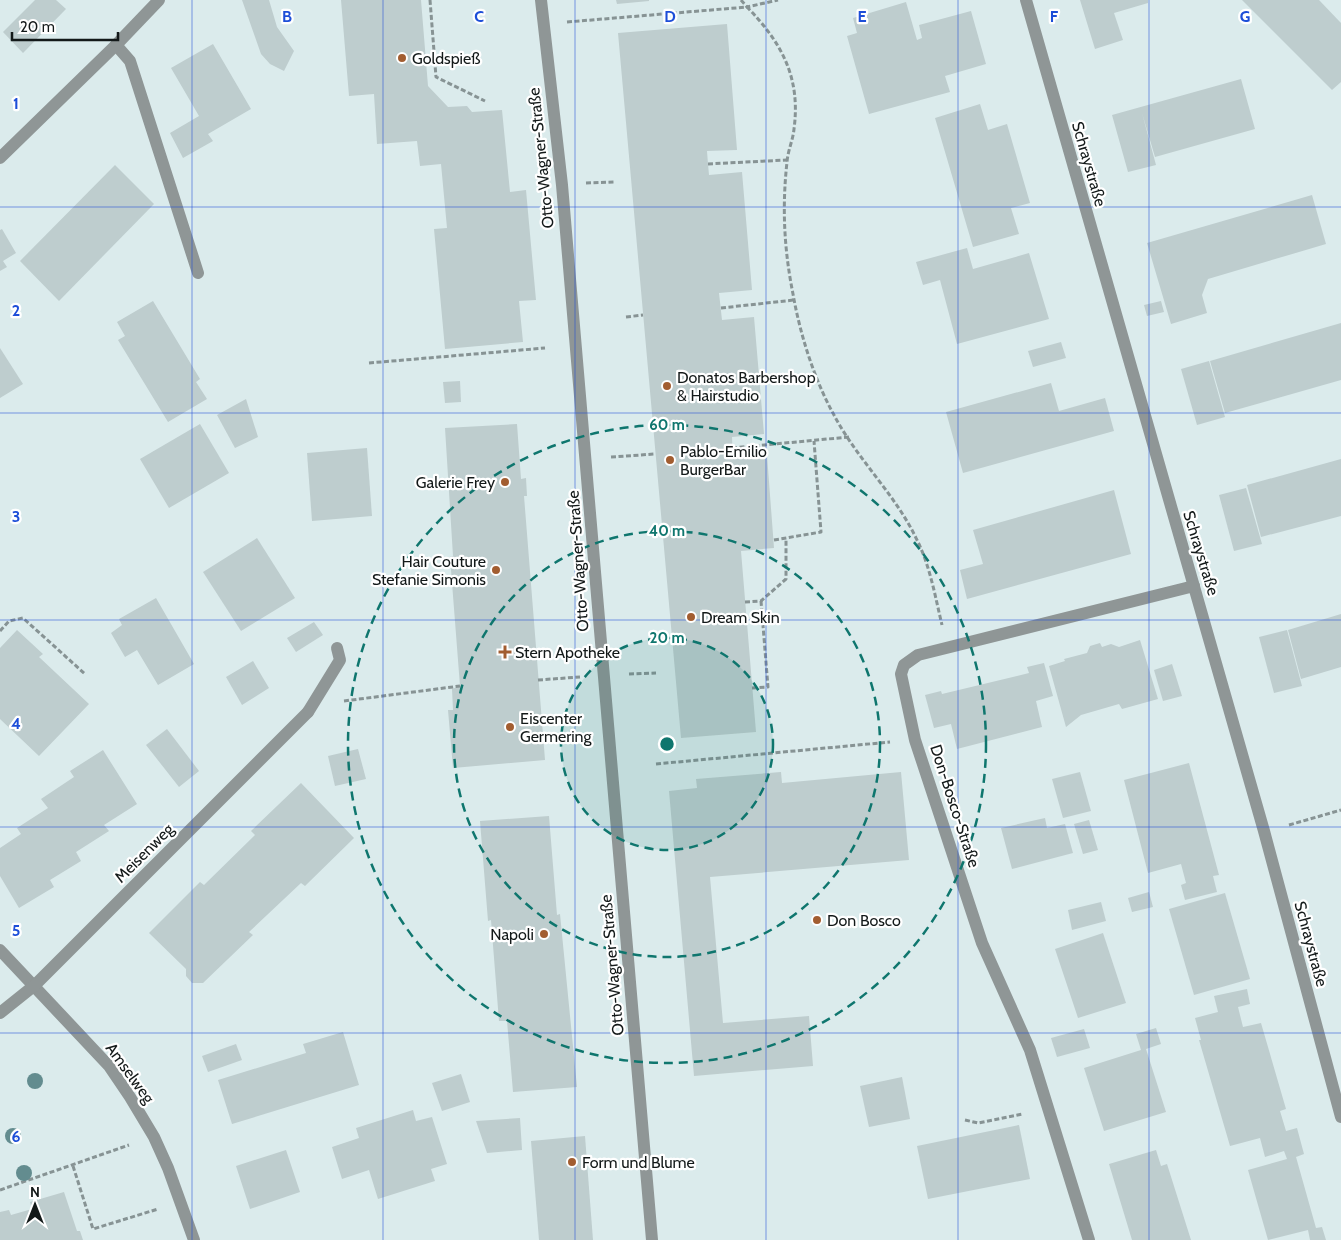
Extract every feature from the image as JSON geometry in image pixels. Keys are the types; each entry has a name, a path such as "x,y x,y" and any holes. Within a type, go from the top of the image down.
{"street":[{"path":"0,158 116,45 159,0"},
{"name":"Otto-Wagner-Straße","path":"541,0 562,184 652,1240"},
{"name":"Schraystraße","path":"1026,0 1264,831 1341,1117"},
{"path":"116,45 130,61 198,273"},
{"name":"Don-Bosco-Straße","path":"1089,1240 1030,1050 982,943 916,740 901,674 904,665 918,655 1194,586"},
{"name":"Meisenweg","path":"0,1013 35,985 308,712 340,660 337,648"},
{"name":"Amselweg","path":"0,950 35,985 109,1066 154,1137 182,1202 194,1240"}],"path":[{"path":"430,0 436,77 485,101"},
{"path":"741,0 779,45 792,77 796,115 787,160 784,243 794,300 806,344 823,393 834,416 903,514 916,537 923,553 948,647"},
{"path":"543,23 604,20 747,7 778,0"},
{"path":"708,164 787,160"},
{"path":"721,308 794,300"},
{"path":"626,317 643,315"},
{"path":"369,363 545,348"},
{"path":"732,448 848,437"},
{"path":"774,540 821,532 814,441"},
{"path":"586,460 655,454"},
{"path":"745,602 761,600 786,579 786,539"},
{"path":"752,688 768,687 761,600"},
{"path":"0,631 9,621 23,618 85,674"},
{"path":"538,680 603,675"},
{"path":"308,712 337,702 460,686"},
{"path":"656,764 916,740"},
{"path":"1264,831 1341,810"},
{"path":"965,1120 978,1122 1048,1110"},
{"path":"0,1190 154,1137"},
{"path":"73,1166 93,1229 182,1202"}],"building":[{"path":"35,0 56,0 66,9 23,53 3,32"},
{"path":"242,0 269,0 277,27 294,51 284,71 270,64 261,54"},
{"path":"341,0 421,0 428,86 448,107 467,106 472,112 502,110 510,192 526,190 536,300 519,301 523,342 445,349 434,229 447,228 441,164 420,166 417,141 377,144 374,94 349,96"},
{"path":"616,0 649,0 649,1 617,4"},
{"path":"1080,0 1148,0 1148,3 1114,13 1123,40 1095,49"},
{"path":"1242,0 1319,0 1341,23 1341,82 1332,90"},
{"path":"906,2 917,40 922,38 919,25 971,11 986,64 945,76 950,92 869,114 847,36 857,33 853,18"},
{"path":"727,24 737,150 707,151 709,175 742,172 752,290 719,293 722,320 754,317 764,434 732,437 733,458 767,455 774,548 741,551 756,732 681,738 618,33"},
{"path":"213,44 251,109 208,134 213,141 183,158 170,133 199,116 171,68"},
{"path":"1241,79 1255,129 1155,157 1142,113 1156,165 1128,172 1112,115"},
{"path":"980,104 988,130 1007,124 1030,203 1011,208 1019,234 973,247 935,118"},
{"path":"115,165 154,204 59,301 20,261"},
{"path":"1312,195 1326,244 1208,279 1202,295 1207,313 1171,324 1147,243"},
{"path":"2,229 16,253 3,261 7,267 0,271 0,230"},
{"path":"967,248 973,269 1029,253 1049,319 957,344 940,280 923,285 916,262"},
{"path":"153,301 200,379 196,382 207,399 168,422 118,340 125,336 117,322"},
{"path":"1161,301 1164,312 1147,316 1144,305"},
{"path":"1341,323 1341,380 1225,413 1210,361"},
{"path":"1061,342 1066,358 1033,367 1028,351"},
{"path":"0,348 23,384 0,398"},
{"path":"1209,361 1225,417 1197,425 1181,369"},
{"path":"460,381 461,402 445,403 443,382"},
{"path":"1051,383 1059,411 1105,398 1114,431 963,473 946,412"},
{"path":"246,399 258,437 235,448 217,415"},
{"path":"200,424 229,473 169,508 140,459"},
{"path":"517,424 521,479 526,478 527,496 524,496 545,760 453,768 448,710 453,710 452,689 460,686 450,557 453,556 445,428"},
{"path":"367,448 372,516 312,521 307,453"},
{"path":"1341,459 1341,516 1261,537 1247,485"},
{"path":"1246,488 1262,544 1234,551 1219,495"},
{"path":"1114,490 1131,554 967,599 960,570 983,564 973,530"},
{"path":"257,538 295,598 241,631 203,572"},
{"path":"156,598 194,664 158,685 137,650 125,657 111,633 122,625 119,619"},
{"path":"1341,614 1341,667 1301,679 1288,630"},
{"path":"314,622 323,635 296,652 287,638"},
{"path":"17,630 43,654 39,657 89,704 39,756 0,719 0,648"},
{"path":"1287,630 1302,686 1274,693 1259,637"},
{"path":"1140,640 1158,699 1122,709 1119,704 1081,715 1066,727 1049,666 1065,661 1064,659 1087,653 1090,646 1100,643 1102,647 1111,644 1119,647"},
{"path":"253,661 269,688 242,705 226,677"},
{"path":"1044,663 1053,696 1036,701 1042,727 957,749 951,724 934,728 925,695 941,691 942,694 1029,673 1027,667"},
{"path":"1172,664 1182,696 1163,701 1154,670"},
{"path":"167,729 199,771 179,787 146,745"},
{"path":"358,749 366,779 335,786 328,756"},
{"path":"103,750 137,804 104,825 109,831 76,852 81,861 50,880 54,887 19,908 0,876 0,848 21,834 17,828 48,808 41,799 74,777 70,771"},
{"path":"1189,763 1219,875 1213,876 1217,892 1185,900 1181,885 1186,883 1181,864 1148,873 1124,780"},
{"path":"781,772 782,783 901,772 909,860 710,877 723,1023 809,1016 813,1066 694,1076 669,791 697,788 696,779"},
{"path":"1080,772 1091,811 1063,818 1052,779"},
{"path":"301,783 354,838 305,886 301,883 249,932 253,935 203,983 192,983 186,976 186,969 149,933 200,882 204,885 255,835 251,831"},
{"path":"549,816 557,915 560,914 577,1087 513,1092 507,1021 499,1021 491,920 488,921 480,821"},
{"path":"1045,818 1047,828 1065,824 1073,853 1012,869 1001,828"},
{"path":"1089,820 1098,850 1083,854 1074,824"},
{"path":"1149,892 1153,907 1132,912 1128,898"},
{"path":"1225,893 1250,979 1194,995 1169,909"},
{"path":"1101,902 1106,921 1072,930 1068,910"},
{"path":"1103,933 1126,1003 1078,1018 1055,949"},
{"path":"1247,989 1250,1004 1238,1007 1243,1027 1261,1023 1286,1109 1280,1111 1286,1131 1297,1128 1304,1154 1296,1157 1316,1228 1322,1227 1326,1240 1310,1240 1308,1230 1268,1240 1248,1170 1287,1159 1284,1151 1265,1157 1260,1138 1230,1146 1199,1040 1201,1040 1195,1018 1218,1012 1214,996"},
{"path":"1156,1028 1161,1044 1146,1049 1166,1112 1104,1131 1084,1068 1141,1050 1136,1034"},
{"path":"1084,1029 1090,1048 1057,1057 1051,1038"},
{"path":"343,1032 359,1085 232,1124 218,1080 306,1053 303,1044"},
{"path":"236,1044 242,1060 208,1072 202,1056"},
{"path":"461,1074 470,1102 442,1111 432,1083"},
{"path":"902,1077 910,1119 869,1127 860,1086"},
{"path":"413,1110 416,1121 432,1117 447,1164 431,1169 435,1181 378,1199 369,1170 342,1179 332,1147 359,1138 356,1128"},
{"path":"520,1118 522,1150 487,1153 476,1121"},
{"path":"1019,1125 1030,1179 928,1199 917,1146"},
{"path":"585,1136 593,1240 539,1240 531,1141"},
{"path":"286,1150 300,1192 250,1209 236,1166"},
{"path":"1156,1150 1161,1166 1167,1164 1191,1240 1132,1240 1109,1164"},
{"path":"64,1192 77,1231 80,1231 83,1240 0,1240 0,1212 9,1210 11,1215 32,1209 30,1202"}],"place":[{"name":"Goldspieß","path":"402,58"},
{"name":"Donatos Barbershop & Hairstudio","path":"667,386"},
{"name":"Pablo-Emilio BurgerBar","path":"670,460"},
{"name":"Galerie Frey","path":"505,482"},
{"name":"Hair Couture Stefanie Simonis","path":"496,570"},
{"name":"Dream Skin","path":"691,617"},
{"name":"Stern Apotheke","path":"505,652"},
{"name":"Eiscenter Germering","path":"510,727"},
{"name":"Don Bosco","path":"817,920"},
{"name":"Napoli","path":"544,934"},
{"name":"Form und Blume","path":"572,1162"}]}
